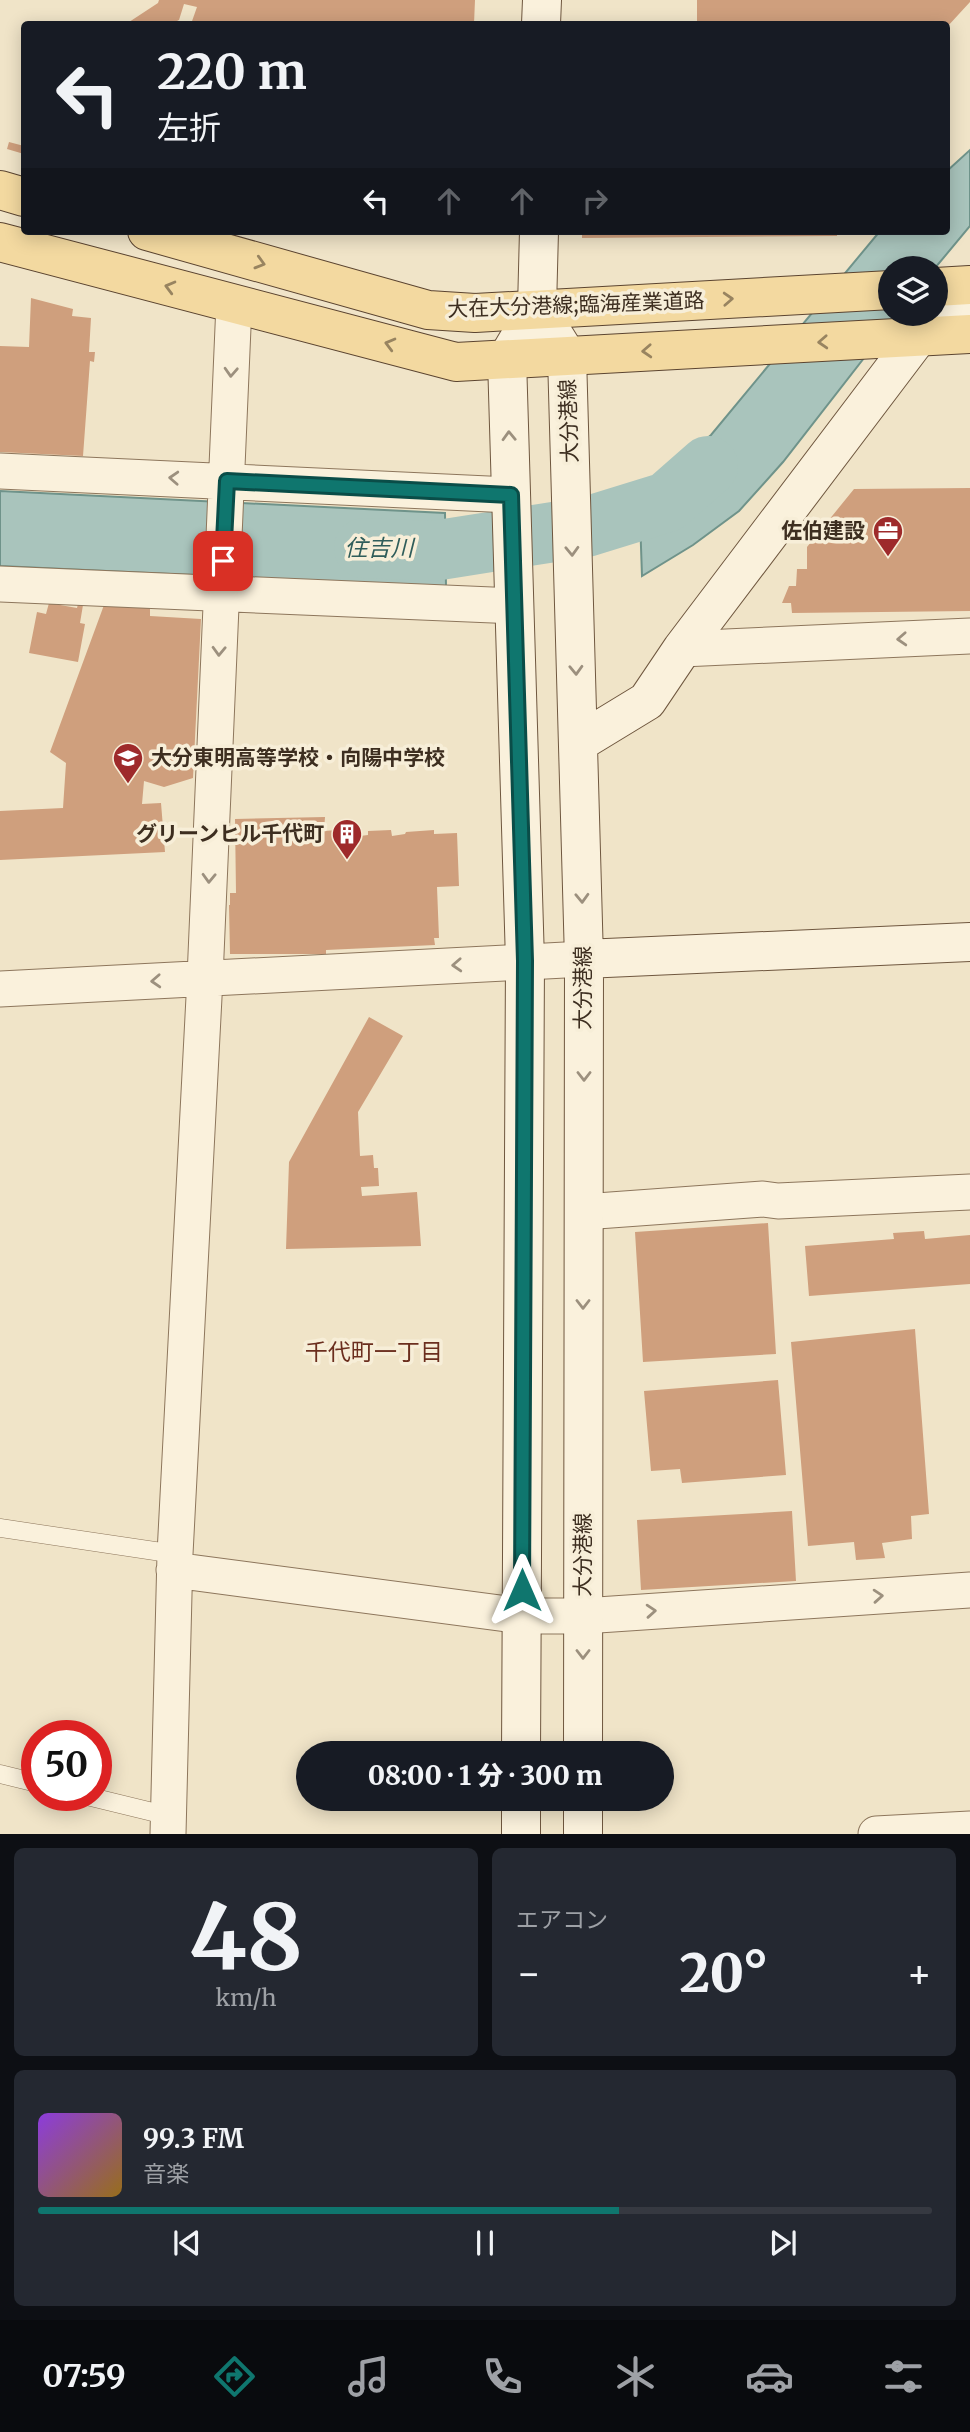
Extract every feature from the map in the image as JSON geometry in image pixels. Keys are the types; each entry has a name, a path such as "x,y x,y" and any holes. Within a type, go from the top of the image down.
{"main road":[{"path":"541,21 542,0"},
{"path":"0,190 21,196"},
{"name":"大在大分港線;臨海産業道路","path":"161,235 428,310 475,313 878,291"},
{"path":"521,1741 525,961 507,359 537,309 538,235"},
{"path":"0,243 456,362 970,334"},
{"path":"948,286 970,285"},
{"name":"大分港線","path":"537,309 567,356 584,959 583,1741"},
{"path":"578,743 647,701 900,338"},
{"path":"584,959 970,942"},
{"path":"521,1811 521,1833"},
{"path":"583,1811 583,1833"}],"street":[{"path":"900,338 970,298"},
{"path":"168,1825 175,1562 205,978 234,304"},
{"path":"0,471 226,488 511,500"},
{"path":"0,584 222,588 514,602"},
{"path":"682,649 970,636"},
{"path":"0,989 584,959"},
{"path":"583,1212 763,1199 778,1201 970,1192"},
{"path":"175,1562 522,1616 583,1616 970,1590"},
{"path":"876,1833 970,1829"}],"lane":[{"path":"0,1528 175,1562"},
{"path":"0,1774 21,1779"},
{"path":"112,1805 168,1825"}],"water":[{"path":"970,150 970,226 945,256 878,256 878,326 889,326 783,462 739,511 693,545 642,576 639,489 673,467 711,435 877,235 950,235 950,168"},
{"name":"住吉川","path":"0,491 445,513 446,587 0,566"}],"building":[{"path":"159,0 475,0 474,21 192,21 197,7 184,4 177,21 131,21"},
{"path":"697,0 970,0 950,24 950,21 697,21"},
{"path":"9,142 21,145 21,153 7,149"},
{"path":"582,235 837,235 837,236 582,238"},
{"path":"31,298 73,309 72,316 91,318 89,352 95,352 94,362 90,361 83,456 0,452 0,346 29,347"},
{"name":"佐伯建設","path":"970,488 970,611 792,613 791,603 782,603 789,586 796,586 797,569 807,569 807,547 854,489"},
{"path":"49,603 77,608 78,604 83,605 80,623 85,624 78,662 29,653 37,612 46,614"},
{"path":"104,605 150,606 150,616 201,619 193,778 164,787 144,781 142,804 161,803 165,852 0,860 0,811 63,808 66,763 50,752"},
{"name":"グリーンヒル千代町","path":"325,817 324,831 351,829 352,837 368,835 368,831 391,830 392,836 434,830 434,834 457,833 459,886 437,887 439,938 434,938 435,945 326,950 326,954 230,954 230,893 236,893 235,819"},
{"path":"369,1017 403,1036 358,1112 360,1156 373,1155 374,1168 378,1168 379,1186 361,1187 362,1196 417,1192 421,1246 286,1249 289,1162"},
{"path":"768,1223 776,1354 643,1362 635,1232"},
{"path":"924,1231 925,1239 970,1235 970,1284 809,1296 805,1246 894,1239 893,1233"},
{"path":"915,1329 929,1514 911,1516 912,1539 882,1543 885,1558 856,1560 854,1542 808,1546 791,1342"},
{"path":"778,1380 786,1475 682,1483 680,1469 651,1471 644,1391"},
{"path":"792,1511 796,1581 641,1590 637,1520"}],"waterway":[{"name":"住吉川","path":"364,548 433,551 586,527 667,502 708,466"}],"place":[{"name":"佐伯建設","path":"888,558"},
{"name":"大分東明高等学校・向陽中学校","path":"128,785"},
{"name":"グリーンヒル千代町","path":"347,861"}],"district":[{"name":"千代町一丁目","path":"374,1352"}],"route":[{"path":"223,561 227,481 511,495 525,961 522,1590"}]}
